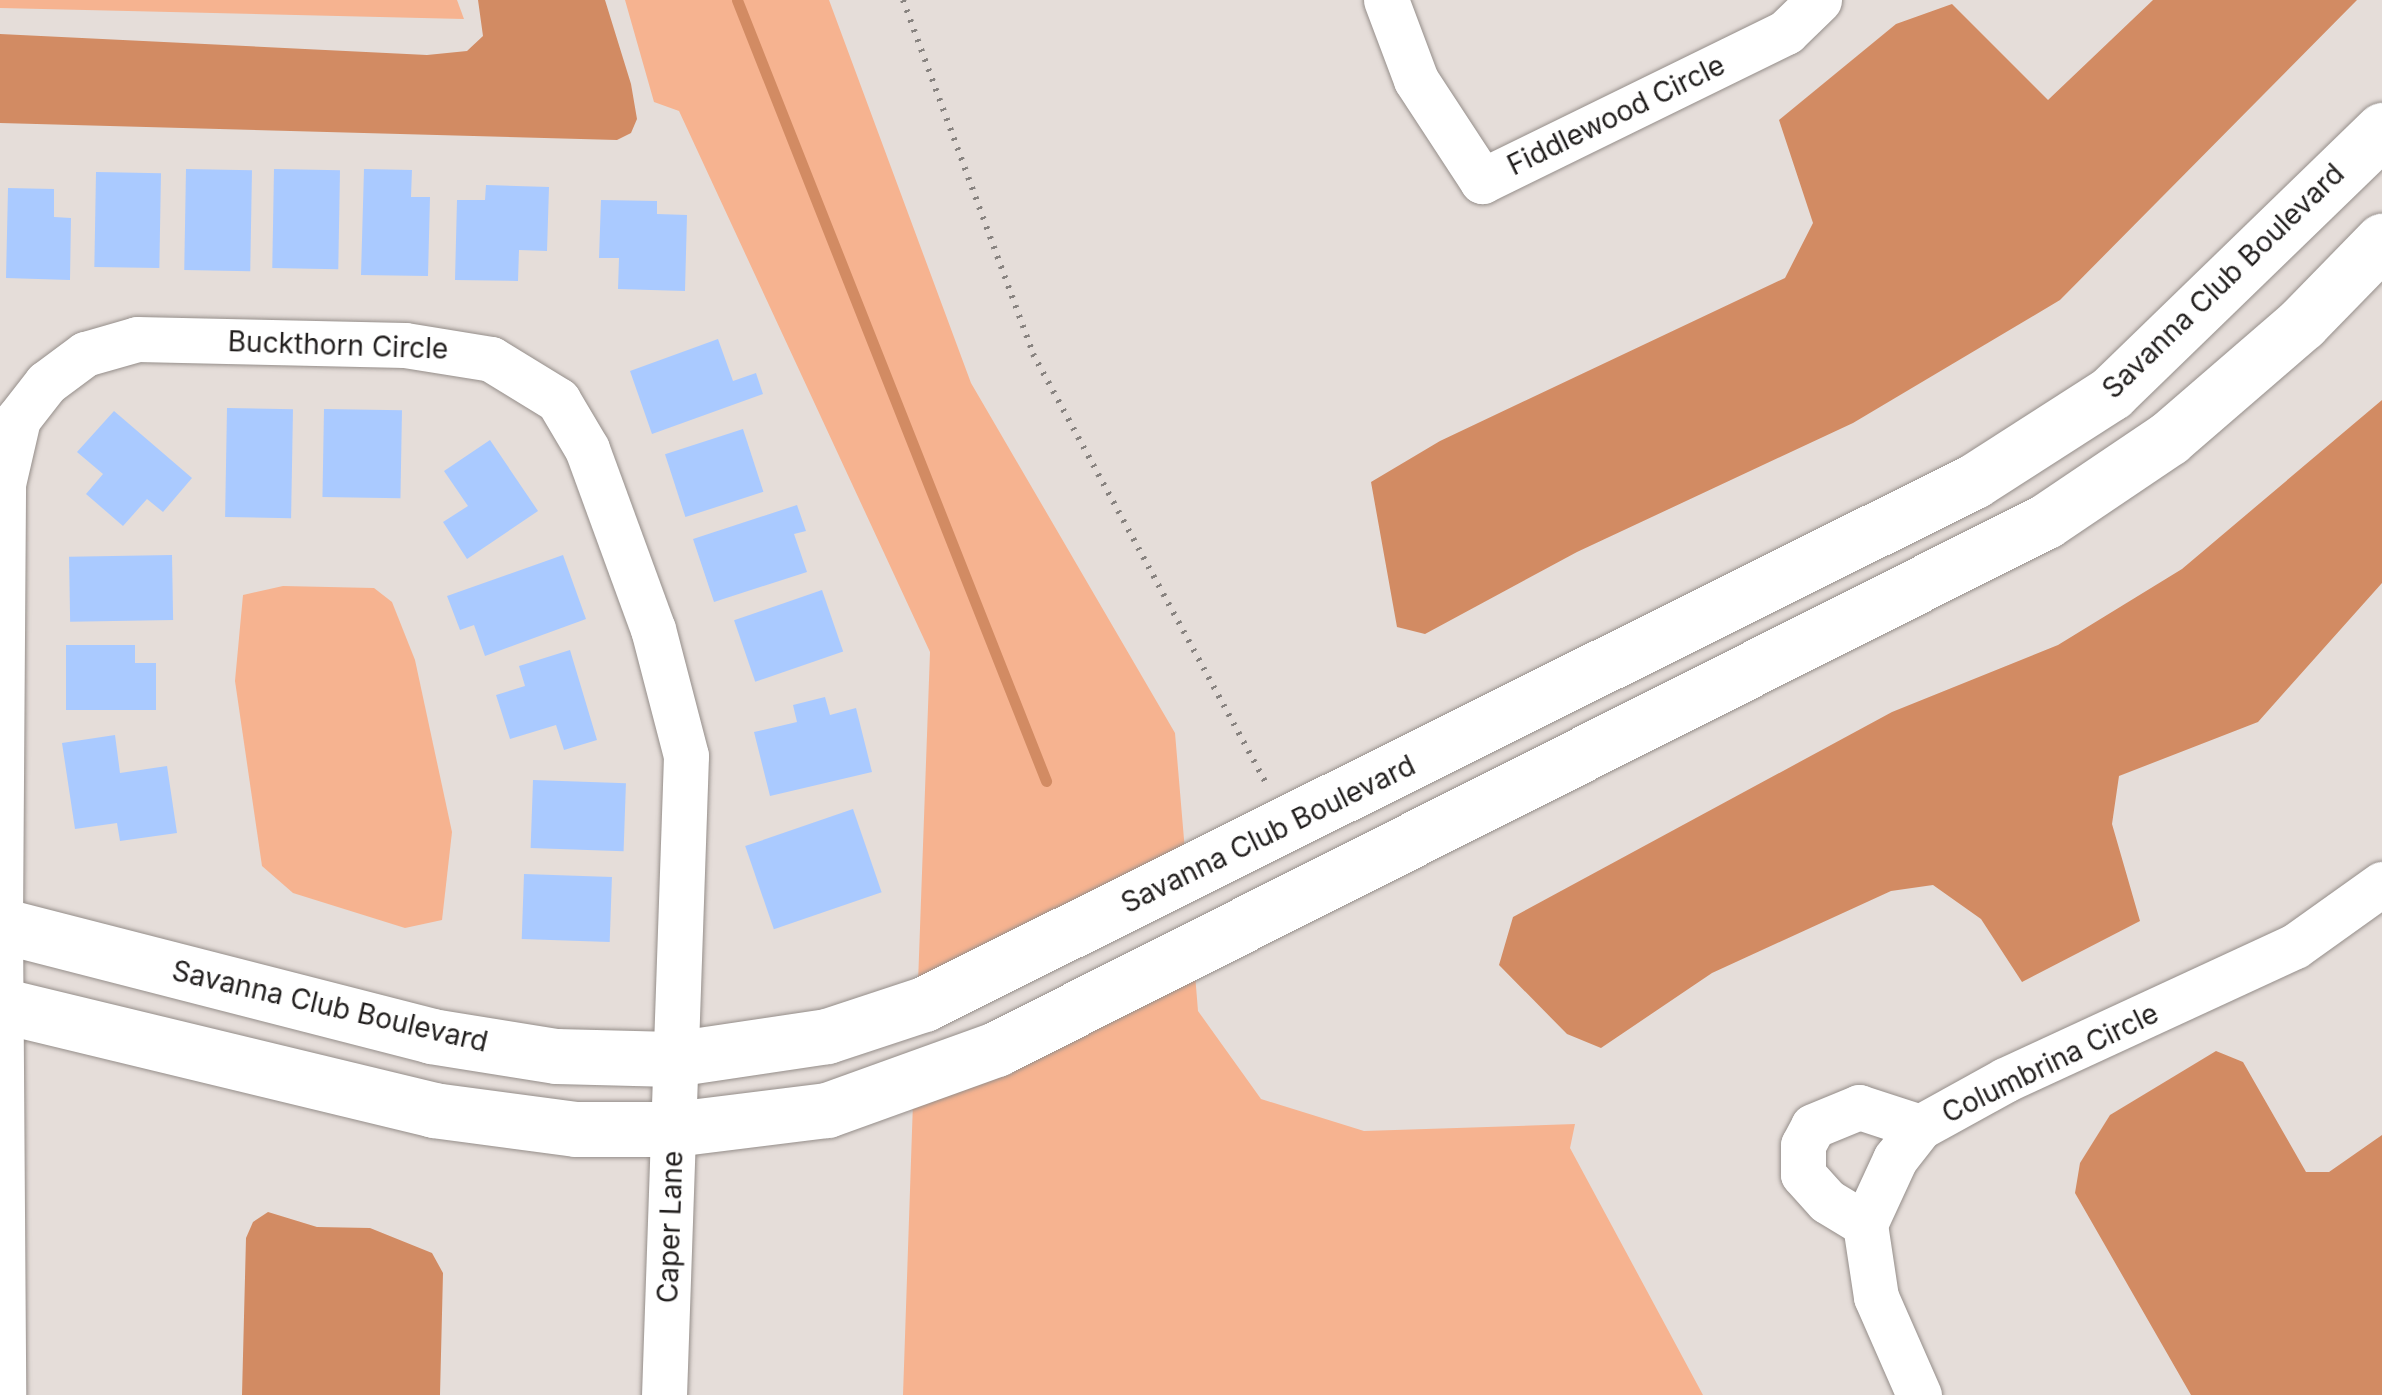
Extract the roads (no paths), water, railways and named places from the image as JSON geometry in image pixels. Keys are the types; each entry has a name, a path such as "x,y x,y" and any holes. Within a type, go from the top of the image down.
{"street":[{"name":"Fiddlewood Circle","path":"1386,0 1416,80 1482,181 1786,32 1819,0"},
{"name":"Savanna Club Boulevard","path":"0,925 431,1036 556,1056 673,1059 828,1036 924,1004 1974,480 2110,392 2382,130"},
{"path":"2,1005 433,1110 576,1129 674,1129 828,1110 996,1049 2046,520 2169,438 2302,323 2382,240"},
{"name":"Buckthorn Circle","path":"3,1395 3,484 18,420 31,399 65,365 136,340 470,352 512,370 569,415 671,679 686,796 673,1059"},
{"name":"Columbrina Circle","path":"1865,1224 1895,1158 1920,1127 2004,1080 2294,946 2382,884"},
{"name":"Caper Lane","path":"664,1395 673,1059"},
{"path":"1919,1395 1876,1297 1865,1224 1827,1201 1803,1174 1803,1146 1813,1126 1859,1107 1920,1127"}],"waterway":[{"path":"737,0 1046,781"}]}
